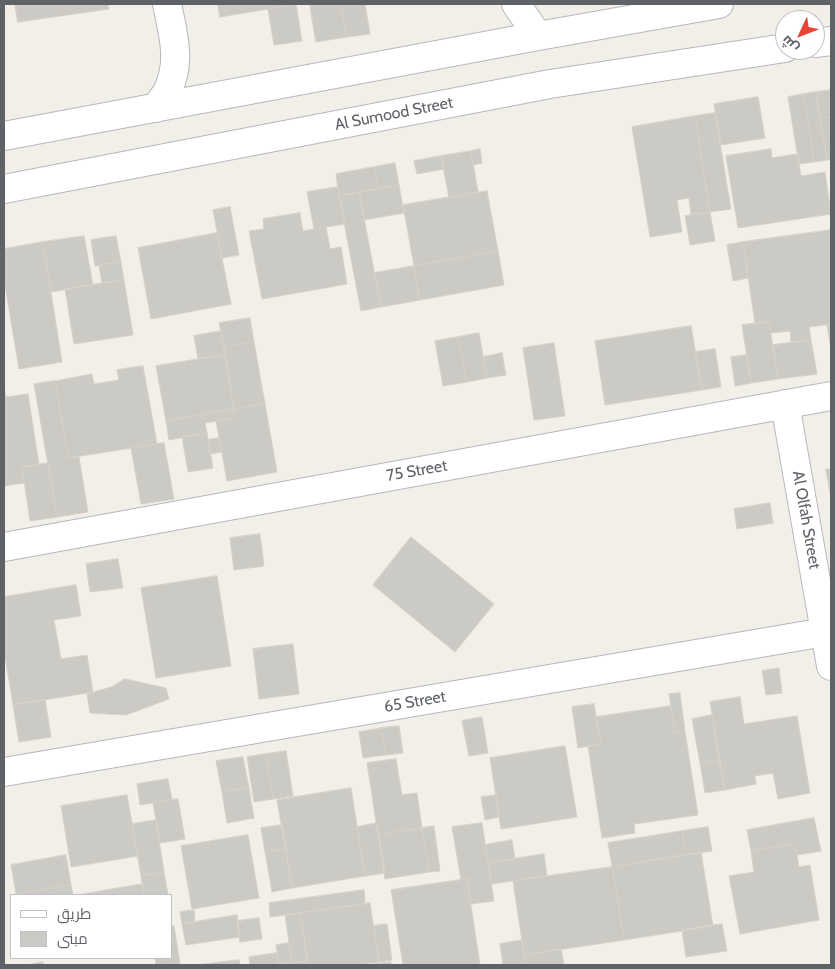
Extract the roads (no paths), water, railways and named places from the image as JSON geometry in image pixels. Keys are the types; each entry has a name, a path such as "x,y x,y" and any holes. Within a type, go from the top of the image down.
{"street":[{"path":"156,108 166,93 173,76 176,58 167,4"},
{"path":"516,4 538,36"},
{"path":"4,136 719,4"},
{"name":"Al Sumood Street","path":"4,189 540,86 775,50"},
{"name":"75 Street","path":"4,547 831,396"},
{"name":"Al Olfah Street","path":"785,404 831,666"},
{"name":"65 Street","path":"4,772 825,632"}]}
